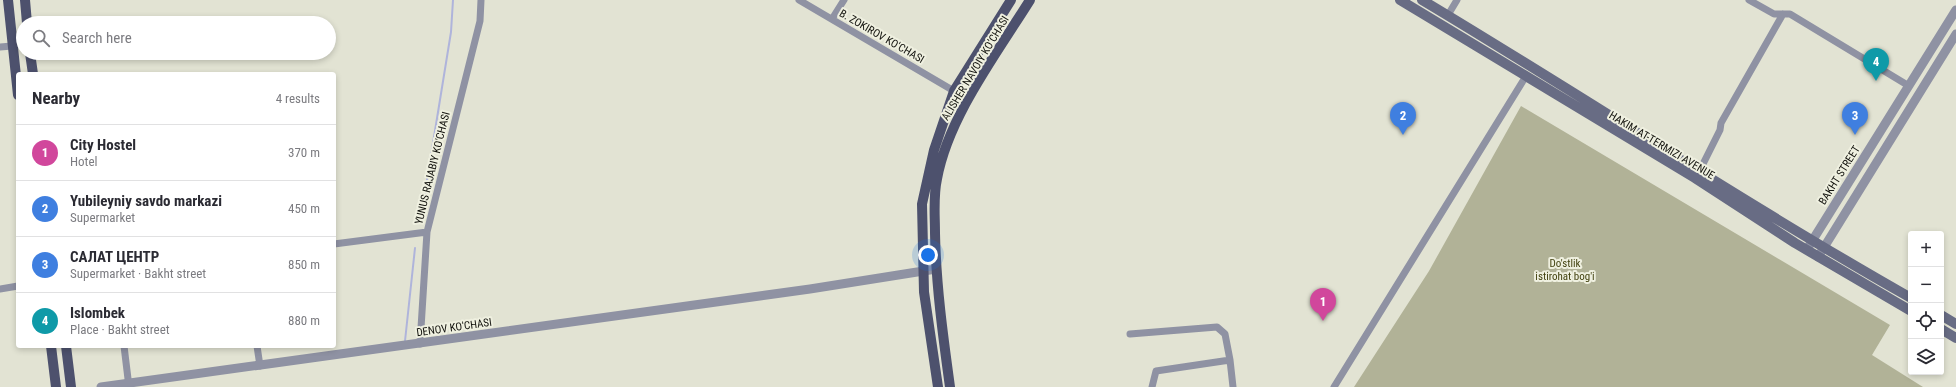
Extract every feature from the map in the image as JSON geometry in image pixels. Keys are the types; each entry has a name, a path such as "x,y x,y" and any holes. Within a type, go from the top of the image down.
{"main road":[{"path":"8,0 16,79"},
{"path":"25,0 26,16"},
{"name":"ALISHER NAVOIY KO’CHASI","path":"938,387 922,272 922,204 934,150 954,91 1011,0"},
{"name":"ALISHER NAVOIY KO’CHASI","path":"950,387 939,306 936,269 934,194 943,156 953,129 970,98 1030,0"},
{"name":"HAKIM AT-TERMIZI AVENUE","path":"1400,0 1821,253 1908,309"},
{"name":"HAKIM AT-TERMIZI AVENUE","path":"1422,0 1700,170 1809,246"},
{"path":"31,60 32,72"},
{"name":"HAKIM AT-TERMIZI AVENUE","path":"1821,253 1908,296"},
{"path":"1944,317 1956,324"},
{"path":"1944,331 1956,338"},
{"path":"51,348 56,387"},
{"path":"66,348 71,387"}],"street":[{"name":"YUNUS RAJABIY KO'CHASI","path":"420,344 427,232 480,21 481,0"},
{"name":"B. ZOKIROV KO'CHASI","path":"799,0 954,91"},
{"path":"832,19 844,0"},
{"path":"1448,15 1457,0"},
{"path":"1749,0 1774,14 1790,14 1909,86"},
{"name":"BAKHT STREET","path":"1809,246 1956,10"},
{"path":"1700,170 1720,130 1721,123 1783,14"},
{"path":"1821,253 1956,34"},
{"path":"0,47 12,46"},
{"path":"1919,70 1930,77"},
{"path":"1334,387 1526,76"},
{"path":"336,244 427,232"},
{"name":"DENOV KO'CHASI","path":"101,387 129,385 810,289 936,269"},
{"path":"0,289 16,286"},
{"path":"1130,334 1217,327 1225,334 1233,387"},
{"path":"124,348 129,385"},
{"path":"257,348 260,366"},
{"path":"1152,387 1156,371 1230,360"}],"green space":[{"name":"Do'stlik istirohat bog'i","path":"1521,106 1890,325 1872,355 1923,387 1354,387 1429,271"}],"waterway":[{"path":"420,223 451,32 453,0"},
{"path":"405,341 415,248"}],"place":[{"name":"Islombek","path":"1876,81"},
{"name":"Yubileyniy savdo markazi","path":"1403,135"},
{"name":"САЛАТ ЦЕНТР","path":"1855,135"},
{"name":"City Hostel","path":"1323,321"}]}
